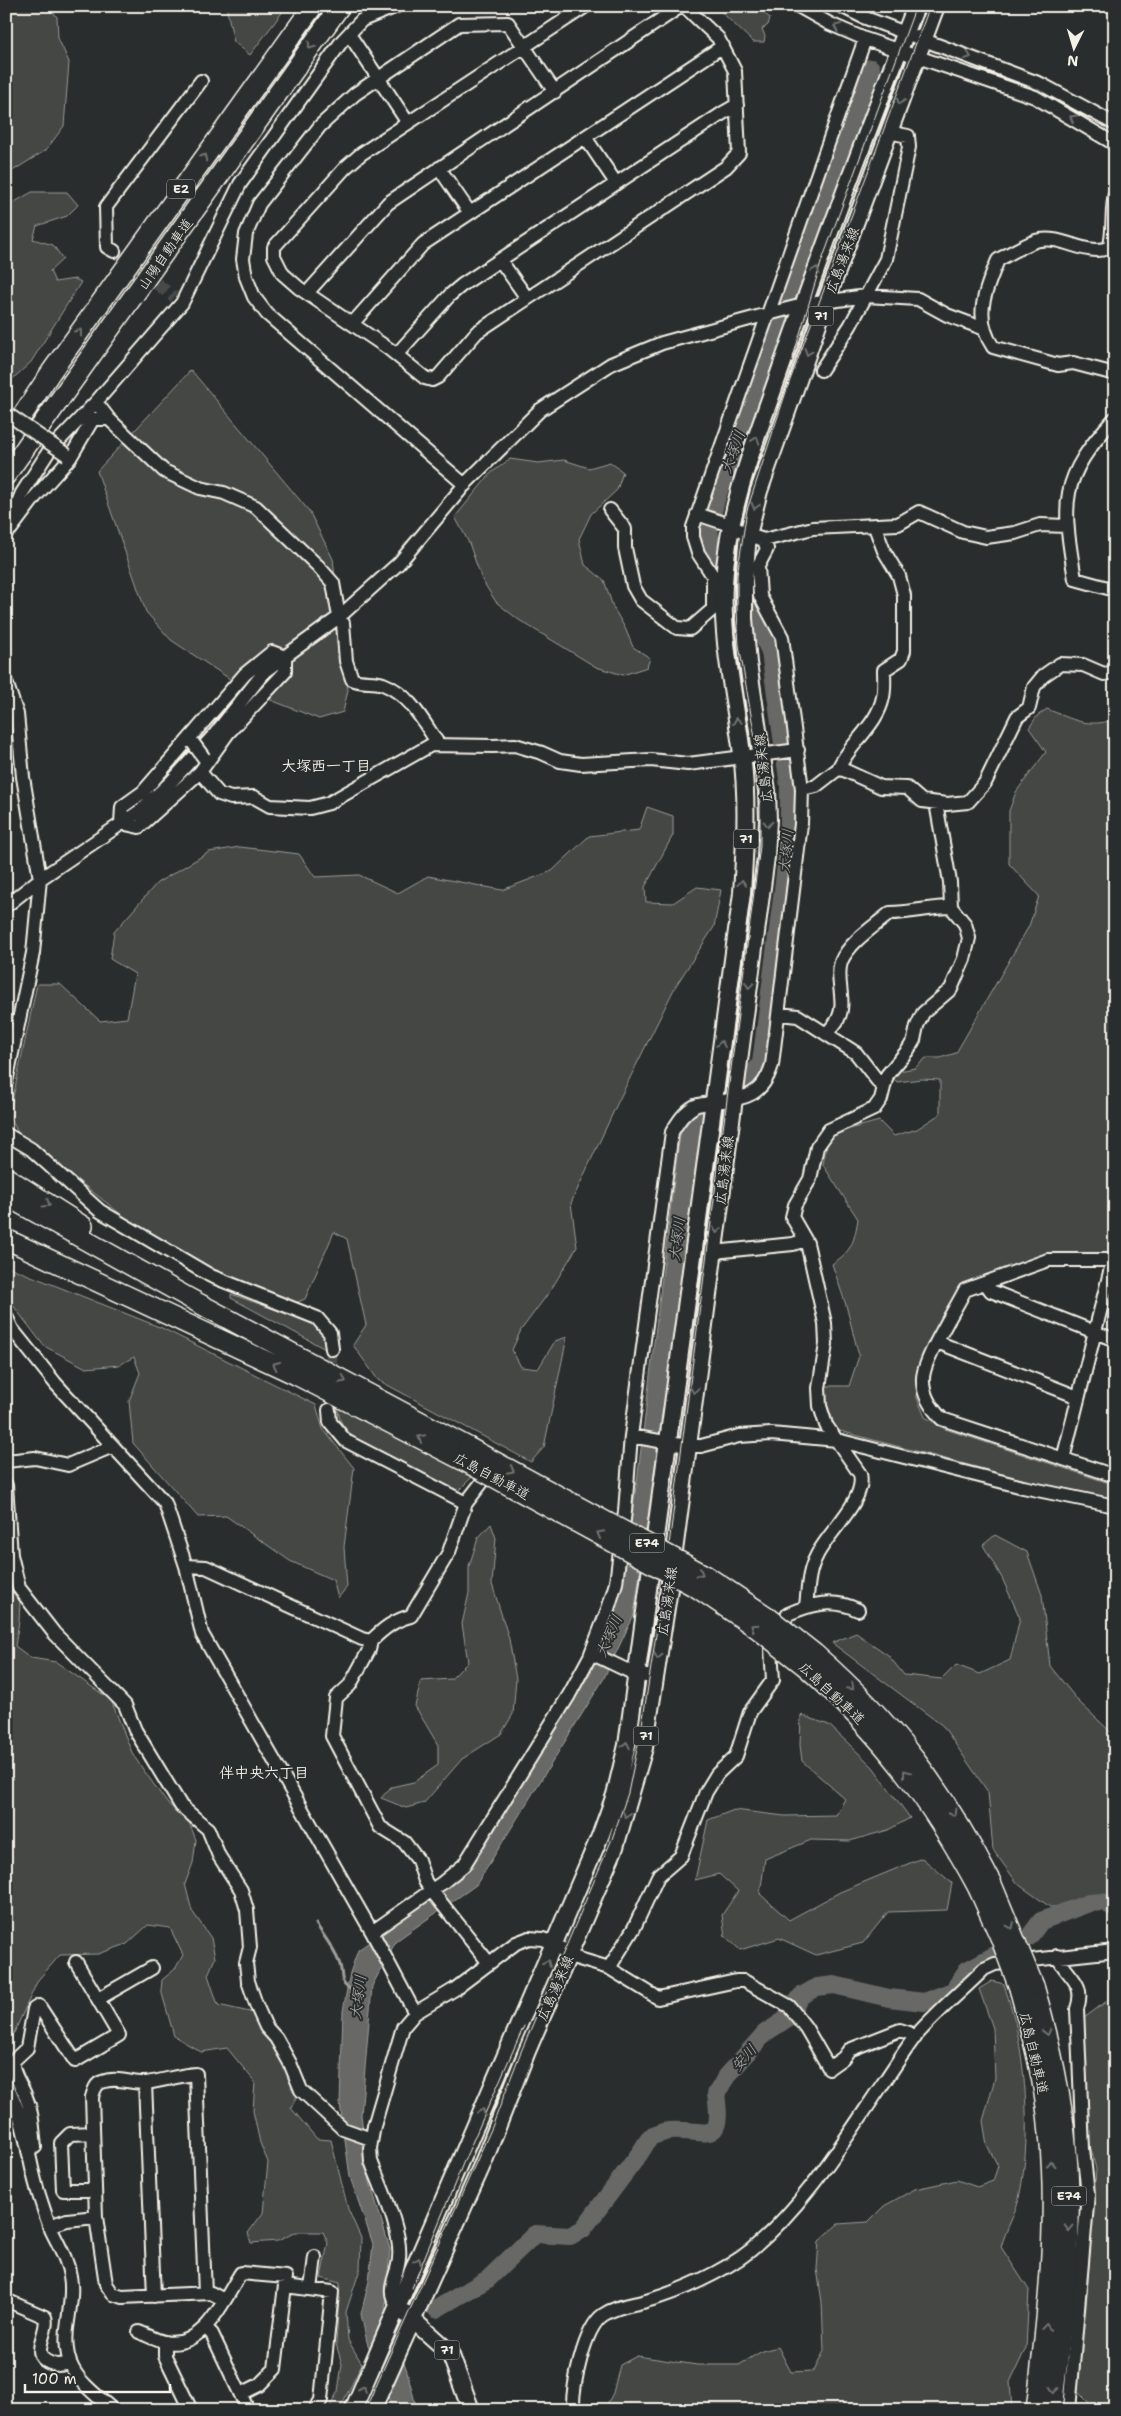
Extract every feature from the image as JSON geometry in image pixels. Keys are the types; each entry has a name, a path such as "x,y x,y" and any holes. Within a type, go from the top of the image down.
{"highway":[{"name":"山陽自動車道","path":"6,440 51,372 313,6"},
{"name":"山陽自動車道","path":"6,475 171,246 340,6"},
{"path":"6,486 171,246"},
{"path":"6,423 51,372"},
{"path":"6,1178 224,1315"},
{"path":"6,1196 93,1246 224,1315"},
{"path":"6,1239 157,1310"},
{"path":"6,1250 157,1310"},
{"name":"広島自動車道","path":"157,1310 466,1454 705,1575 768,1617 811,1661 874,1710 905,1745 937,1788 966,1834 984,1885 1026,1987 1048,2033 1065,2131 1069,2190 1068,2252 1052,2410"},
{"name":"広島自動車道","path":"224,1315 466,1454"},
{"name":"広島自動車道","path":"1026,1987 1043,2084 1049,2133 1052,2191 1052,2251 1048,2306 1036,2410"}],"main road":[{"name":"広島湯来線","path":"353,2410 602,1834 615,1795 627,1745 664,1441 710,1131 711,1100 742,893 747,822 742,756 724,627 724,584 727,555 725,523 740,485 799,306 916,6"},
{"name":"広島湯来線","path":"372,2410 483,2163 527,2051 615,1847 631,1799 644,1748 669,1589 686,1446 736,1103 736,1073 766,856 768,755 748,663 744,619 744,581 748,535 760,490 826,301 936,6"},
{"name":"71","path":"398,2306 450,2353 471,2410"}],"street":[{"path":"6,530 22,493 49,451 96,402 178,300 240,184 349,34 362,20 397,6"},
{"path":"307,293 388,203 682,6 718,38 735,71 740,152 726,167 477,332 435,379 425,378 396,354 307,293 283,274 274,256 274,248 351,162 586,6"},
{"path":"798,6 830,24 865,39 917,55 1035,98 1115,144"},
{"path":"841,6 864,17 1041,84 1115,124"},
{"path":"465,485 267,314 254,297 246,273 243,259 244,240 249,223 259,204 320,126 355,94 462,23 508,23 555,92"},
{"path":"349,34 408,123"},
{"path":"610,510 625,528 625,548 633,586 641,600 677,628 690,629 713,609 713,576 698,553 693,537 699,515 865,39"},
{"path":"352,324 423,244 723,46"},
{"path":"114,251 107,246 106,207 201,81"},
{"path":"396,354 450,295 723,112 738,105"},
{"path":"821,370 850,326 886,259 909,147 908,136 888,132"},
{"path":"585,137 616,183"},
{"path":"439,168 470,214"},
{"path":"1115,194 1111,208 1112,241 1109,248 1100,251 1053,240 1039,240 998,260 985,294 982,328 993,347 1058,365 1073,363 1115,374"},
{"path":"500,260 527,298"},
{"path":"6,906 40,879 140,811 170,783 215,734 266,672 339,617 399,563 465,485 540,410 610,364 662,343 771,313 826,301 866,296 918,299 947,315 982,328"},
{"path":"96,402 109,419 164,472 200,488 224,493 256,507 318,566 333,583 339,617 343,623 346,661 352,680 360,683 382,683 397,692 414,707 439,745"},
{"path":"6,413 69,456"},
{"path":"1115,418 1101,433 1073,475 1067,495 1066,526 1075,579 1115,590"},
{"path":"6,530 14,528 35,497 69,456 93,419 109,419"},
{"path":"699,515 725,523 748,535 764,540 813,528 898,524 919,512 963,532 986,537 1014,533 1040,525 1066,526"},
{"path":"802,789 816,786 838,769 844,756 855,744 879,709 884,696 884,670 901,659 904,651 904,595 899,576 884,551 875,526"},
{"path":"373,1935 432,1892 464,1865 593,1656 616,1582 672,1132 681,1117 696,1105 711,1100 736,1103 758,1091 768,1080 772,1065 801,824 802,789 782,637 760,596 758,566 767,548 764,540"},
{"path":"121,823 122,807 144,792 191,741 245,674 272,652 285,657"},
{"path":"121,823 139,827 204,764 228,733 285,672 285,657"},
{"path":"838,769 881,787 907,788 922,801 936,803 968,802 985,783 1017,717 1029,708 1034,687 1042,676 1060,664 1083,665 1104,674 1115,672"},
{"path":"6,682 17,714 23,777 40,879 33,953 6,1082"},
{"path":"191,741 219,794 231,798 254,797 270,806 310,808 329,803 431,744 515,744 542,752 560,762 580,764 651,760 688,764 796,750"},
{"path":"806,1606 811,1569 816,1556 857,1497 862,1483 860,1474 826,1426 820,1406 819,1388 826,1344 825,1323 805,1240 792,1217 795,1205 810,1179 817,1147 829,1130 874,1108 881,1099 887,1075 914,1040 917,1026 923,1013 950,989 964,959 969,938 965,924 951,907 950,882 936,803"},
{"path":"826,1034 839,1018 841,1006 838,971 842,960 850,948 890,913 912,913 931,907 951,907"},
{"path":"778,1014 798,1016 856,1053 880,1084 884,1085"},
{"path":"6,1134 30,1150 100,1211 211,1276 317,1318 330,1333 332,1349"},
{"path":"714,1252 793,1244 805,1240"},
{"path":"1063,1459 1114,1260 1048,1260 965,1290 928,1360 923,1377 924,1392 932,1410 942,1418 1063,1459 1115,1476"},
{"path":"985,1283 991,1291 1115,1340"},
{"path":"6,1316 12,1329 56,1384 165,1503 186,1566 202,1634 386,1958 415,2013"},
{"path":"938,1342 1078,1397"},
{"path":"329,1410 330,1422 346,1441 466,1503"},
{"path":"635,1437 686,1446 701,1446 738,1436 771,1434 837,1440 1023,1487 1115,1506"},
{"path":"6,1461 35,1458 68,1464 113,1446"},
{"path":"483,1481 466,1503 449,1552 411,1616 401,1618 384,1628 371,1641 370,1650 350,1684 336,1698 332,1736 380,1826 404,1842 418,1860 425,1880 432,1892 489,1963"},
{"path":"6,1485 11,1555 19,1588 54,1634 125,1705 135,1730 176,1799 181,1806 208,1829 219,1856 241,1890 248,1910 250,1947 246,1963 248,1981 257,2007 266,2027 276,2038 290,2063 301,2090 342,2129 369,2139"},
{"path":"186,1566 206,1566 362,1640 371,1641"},
{"path":"609,1968 634,1928 658,1876 681,1856 710,1786 717,1774 736,1756 750,1712 774,1680 771,1648 788,1614 806,1606 831,1603 846,1604 858,1610"},
{"path":"593,1656 637,1675 655,1676"},
{"path":"398,2306 392,2298 391,2292 399,2259 399,2240 371,2161 369,2139 403,2027 415,2013 455,1989 516,1943 530,1938 542,1938 556,1944 569,1956 609,1968 658,1998 736,1981 753,1985 792,2009 829,2068 849,2050 900,2030 909,2033 915,2038"},
{"path":"573,2410 573,2400 584,2348 593,2326 603,2315 620,2307 647,2301 688,2285 750,2250 794,2207 838,2150 915,2038 984,1969 996,1964 1115,1951"},
{"path":"1057,1956 1064,1970 1076,1981 1081,1997 1077,2018 1083,2149 1088,2194 1069,2410"},
{"path":"28,2151 34,2147 32,2120 27,2098 12,2069 13,2061 28,2048 34,2009 39,2006 75,2061 119,2035 76,1962"},
{"path":"98,1999 152,1968"},
{"path":"205,2294 196,2074 183,2074 145,2083 112,2080 101,2082 95,2087 92,2097 96,2217 106,2284 113,2294 122,2297 205,2294 211,2293 224,2300"},
{"path":"145,2083 154,2296"},
{"path":"6,2085 12,2107 24,2126 32,2172 50,2226 66,2259 71,2277 66,2346 68,2363 76,2376 113,2410"},
{"path":"93,2133 70,2134 61,2143 64,2190 95,2190"},
{"path":"50,2226 67,2220 96,2217"},
{"path":"311,2289 315,2257"},
{"path":"139,2332 165,2342 175,2343 195,2336 206,2328 241,2273 286,2277 275,2369 260,2385 241,2394"},
{"path":"284,2286 332,2292 321,2400 316,2410"},
{"path":"6,2300 45,2317 47,2322 39,2347 41,2356 47,2362 59,2366 68,2363"},
{"path":"206,2328 212,2334 248,2410"},
{"path":"165,2342 165,2356 191,2410"}],"shaded area":[{"path":"6,6 49,6 57,17 58,38 69,62 64,126 46,150 6,175"},
{"path":"226,6 287,6 250,55 234,42"},
{"path":"715,6 755,6 770,18 768,25 762,29 765,36 764,42 753,42"},
{"path":"32,192 67,192 78,205 67,216 37,226 33,239 53,245 63,259 50,271 55,282 75,279 81,282 31,362 6,385 6,207"},
{"path":"191,370 309,511 333,559 348,690 343,712 319,719 248,691 171,640 146,612 97,471"},
{"path":"510,459 538,463 564,460 589,468 610,462 623,472 617,490 591,514 579,539 585,565 604,580 613,607 633,647 650,658 647,667 623,675 596,667 519,620 496,602 482,580 469,543 455,517 491,473"},
{"path":"1047,709 1080,722 1096,723 1115,719 1115,1256 1048,1255 962,1287 922,1355 917,1377 917,1398 925,1417 945,1429 1115,1485 1115,1499 1048,1486 836,1430 827,1404 826,1386 849,1386 859,1356 846,1305 832,1264 844,1255 851,1245 858,1219 823,1165 826,1147 835,1133 879,1121 894,1136 917,1129 940,1114 940,1080 922,1079 897,1082 894,1079 899,1071 915,1068 926,1058 940,1058 956,1053 1029,926 1039,896 1009,864 1009,811 1016,792 1046,752 1029,728 1037,716"},
{"path":"647,807 673,816 673,835 645,887 646,902 673,903 697,887 721,890 714,927 675,987 571,1203 577,1247 550,1291 521,1330 512,1350 521,1367 538,1369 555,1341 567,1337 544,1447 531,1462 378,1380 353,1345 366,1325 347,1239 334,1232 305,1299 293,1304 215,1273 127,1219 18,1133 11,1119 12,1102 37,984 60,984 100,1021 127,1018 135,974 110,959 114,932 157,883 209,852 240,847 299,854 315,877 359,875 398,893 428,876 502,890 552,871 589,836 639,830"},
{"path":"6,1266 162,1328 316,1405 323,1429 354,1468 344,1547 347,1587 338,1598 333,1580 290,1561 226,1516 198,1517 133,1443 129,1401 140,1373 134,1357 119,1365 86,1368 44,1346 12,1304 6,1281"},
{"path":"231,1294 311,1322 324,1335 327,1350 231,1298"},
{"path":"337,1406 472,1477 458,1491 450,1490 351,1438 340,1420"},
{"path":"491,1524 496,1538 492,1584 509,1639 516,1679 513,1714 501,1734 462,1759 424,1803 406,1808 381,1798 391,1787 414,1782 438,1765 438,1745 415,1706 421,1681 451,1679 468,1662 462,1624 469,1593 469,1566 478,1538"},
{"path":"995,1535 1027,1552 1042,1595 1050,1666 1078,1701 1115,1736 1115,1906 1050,1907 1018,1884 993,1850 988,1792 943,1726 832,1643 856,1633 888,1655 904,1675 942,1679 956,1665 980,1674 1010,1660 1020,1618 1002,1578 983,1545"},
{"path":"6,1565 20,1602 15,1646 31,1658 56,1662 111,1700 133,1755 167,1803 189,1822 196,1840 193,1863 185,1884 192,1911 211,1938 215,1958 208,1975 218,2005 254,2013 277,2045 299,2092 291,2108 317,2139 331,2140 348,2209 361,2238 360,2269 346,2312 348,2340 362,2364 339,2410 328,2410 338,2391 342,2364 336,2344 340,2283 321,2278 328,2243 323,2232 296,2232 278,2241 251,2243 248,2233 263,2213 268,2162 260,2143 253,2111 255,2082 227,2048 201,2052 174,2036 161,1990 162,1980 175,1969 183,1955 170,1928 148,1925 127,1944 98,1954 60,1955 38,1980 14,2033 6,2037"},
{"path":"801,1715 829,1725 873,1767 910,1818 888,1830 850,1841 811,1840 765,1859 760,1894 789,1920 840,1892 922,1858 952,1883 947,1910 888,1912 863,1943 816,1955 779,1938 740,1950 725,1936 722,1915 738,1891 719,1874 695,1880 708,1820 734,1810 785,1816 836,1815 845,1799 802,1761 800,1745"},
{"path":"992,1981 1004,1984 1017,2029 1024,2075 1026,2114 1025,2154 1019,2200 1001,2247 1029,2290 1026,2348 1010,2382 1012,2410 604,2410 613,2393 620,2365 637,2356 697,2365 739,2365 762,2351 778,2347 791,2372 814,2371 824,2351 822,2302 817,2269 819,2241 838,2224 868,2222 884,2206 915,2189 957,2180 977,2187 993,2181 998,2166 987,2145 983,2121 995,2078 993,2028 979,1989"},
{"path":"1111,1998 1115,2001 1115,2410 1084,2410 1089,2403 1076,2390 1086,2306 1096,2169 1089,2141 1084,2018"}],"water":[{"path":"695,1114 701,1140 634,1615 603,1680 476,1885 396,1941 372,1986 361,2115 370,2182 390,2249 385,2309 407,2371 417,2410 393,2410 367,2342 361,2314 369,2281 373,2244 350,2177 340,2103 343,2011 350,1973 358,1950 456,1881 472,1863 591,1672 619,1591 637,1481 678,1148 681,1131"}],"waterway":[{"name":"大塚川","path":"689,1147 699,1124 743,1084 761,1063 789,842 789,786 770,652 759,627 711,546 709,528 717,496 871,68"},
{"name":"安川","path":"436,2309 488,2279 535,2234 570,2236 583,2229 650,2137 669,2131 709,2132 714,2129 717,2123 718,2111 716,2094 727,2076 765,2033 785,2020 801,1996 817,1987 834,1985 889,1998 924,2002 953,1991 967,1970 1029,1937 1041,1921 1089,1903 1103,1902 1115,1908"},
{"path":"316,1924 337,1957 344,1984 351,1989"}],"tunnel":[{"path":"114,251 174,297"},
{"path":"330,1380 332,1349"}],"tram line":[{"path":"793,357 821,263 916,6"},
{"path":"365,2410 492,2127 520,2054 612,1839 628,1793 642,1725 664,1583 760,846 760,789 755,738 739,645 737,611 737,575 747,510 789,383 930,6"},
{"path":"412,2288 464,2161 524,2026"}],"district":[{"name":"大塚西一丁目","path":"326,766"},
{"name":"伴中央六丁目","path":"264,1773"}]}
